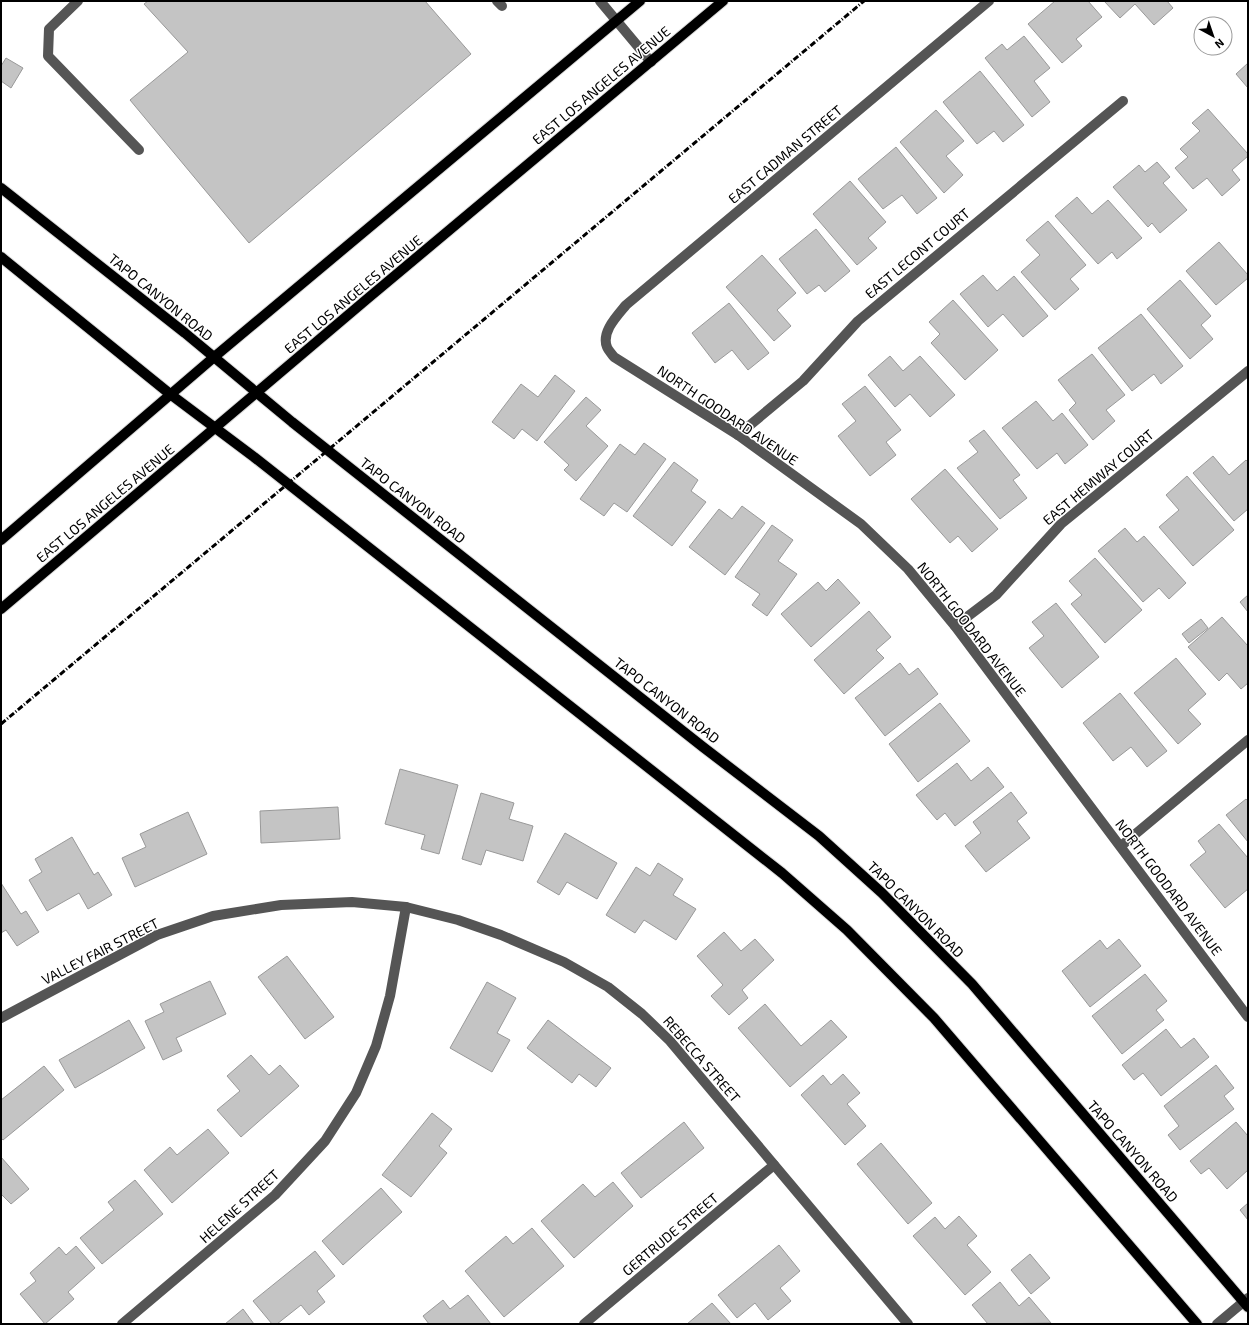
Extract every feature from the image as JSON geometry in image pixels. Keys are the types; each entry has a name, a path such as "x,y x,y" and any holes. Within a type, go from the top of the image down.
{"main road":[{"path":"1,540 170,394 640,1"},
{"name":"EAST LOS ANGELES AVENUE","path":"1,609 257,394 367,299 723,1"},
{"name":"TAPO CANYON ROAD","path":"1,188 257,394 703,747 820,836 882,893 972,984 1246,1302"},
{"path":"1,257 170,394 216,428 782,874 847,930 934,1018 1197,1324"}],"street":[{"path":"78,1 49,29 48,56 139,150"},
{"path":"600,1 651,62"},
{"name":"EAST CADMAN STREET","path":"606,334 614,319 626,305 989,1"},
{"name":"EAST LECONT COURT","path":"738,435 803,381 858,321 1123,101"},
{"name":"NORTH GOODARD AVENUE","path":"606,334 607,347 614,357 738,435 860,524 908,569 954,626 1248,1017"},
{"name":"EAST HEMWAY COURT","path":"954,626 996,595 1061,524 1248,371"},
{"path":"1120,846 1248,740"},
{"name":"VALLEY FAIR STREET","path":"1,1018 157,936 213,916 281,905 352,902 406,907"},
{"name":"REBECCA STREET","path":"406,907 458,920 501,935 564,962 608,987 642,1014 670,1041 908,1324"},
{"name":"HELENE STREET","path":"122,1324 275,1196 325,1141 356,1093 376,1046 390,996 406,907"},
{"name":"GERTRUDE STREET","path":"584,1324 774,1165"},
{"path":"1217,1324 1246,1302"}],"building":[{"path":"148,1 425,1 471,54 249,243 130,100 188,52 144,4"},
{"path":"1055,1 1088,1 1102,17 1076,39 1082,46 1062,63 1028,24"},
{"path":"1104,1 1167,1 1173,8 1154,25 1135,4 1120,18"},
{"path":"1024,36 1050,68 1034,81 1050,102 1032,117 985,58 1002,44 1007,50"},
{"path":"6,58 23,68 11,88 1,81 1,66"},
{"path":"1248,63 1248,88 1236,74"},
{"path":"980,71 1024,125 1003,142 994,131 977,144 943,102"},
{"path":"1208,109 1248,154 1248,156 1232,170 1240,180 1222,196 1207,178 1193,189 1175,168 1188,157 1180,149 1200,131 1192,123"},
{"path":"936,110 964,141 946,156 963,175 944,193 900,142"},
{"path":"896,147 937,198 917,214 902,195 883,209 858,179"},
{"path":"1157,162 1170,177 1163,183 1187,210 1160,233 1152,223 1148,227 1113,187 1139,165 1145,172"},
{"path":"850,181 886,222 868,238 877,248 857,265 813,214"},
{"path":"1077,197 1092,214 1108,200 1142,238 1117,259 1112,252 1098,264 1055,216"},
{"path":"1048,221 1086,265 1070,279 1079,289 1055,310 1021,272 1040,255 1026,240"},
{"path":"816,229 850,271 825,292 819,285 807,294 779,259"},
{"path":"1219,242 1248,275 1248,278 1216,305 1186,271"},
{"path":"762,255 796,293 777,310 791,326 774,341 726,287"},
{"path":"983,275 997,291 1014,276 1048,316 1023,337 1003,314 988,327 960,294"},
{"path":"1180,280 1211,316 1201,325 1213,339 1190,359 1147,309"},
{"path":"953,300 998,350 965,380 931,343 940,334 929,322"},
{"path":"729,303 769,353 748,370 732,350 715,363 692,333"},
{"path":"1141,314 1183,366 1161,384 1154,374 1132,391 1098,348"},
{"path":"1092,354 1125,395 1106,410 1115,421 1093,440 1069,410 1076,403 1058,380"},
{"path":"890,356 903,371 920,356 955,395 930,417 910,394 895,407 868,375"},
{"path":"555,375 575,391 537,441 522,429 514,439 492,422 521,384 538,397"},
{"path":"865,386 901,430 886,442 896,455 870,476 838,436 856,421 842,404"},
{"path":"586,397 601,410 586,426 608,446 576,481 564,470 569,465 544,442"},
{"path":"1036,401 1053,421 1062,413 1088,445 1065,464 1057,453 1037,469 1002,428"},
{"path":"984,430 1020,475 1013,480 1027,498 1000,519 957,468 978,452 969,441"},
{"path":"644,443 666,459 627,512 614,503 604,516 580,499 620,444 635,455"},
{"path":"1213,456 1229,475 1246,460 1248,462 1248,509 1234,521 1193,473"},
{"path":"674,462 698,480 691,491 706,502 672,546 633,516"},
{"path":"945,469 998,529 972,552 958,536 950,543 911,499"},
{"path":"1187,476 1234,530 1193,566 1159,527 1179,510 1166,495"},
{"path":"742,506 765,523 725,575 689,547 719,509 732,519"},
{"path":"772,525 793,540 778,561 797,574 767,616 752,605 760,594 735,577"},
{"path":"1125,528 1137,542 1144,536 1186,583 1169,599 1159,588 1143,602 1098,551"},
{"path":"1095,558 1142,610 1105,643 1071,604 1082,595 1069,581"},
{"path":"838,579 860,603 811,647 781,614 818,582 826,591"},
{"path":"1248,595 1248,612 1240,602"},
{"path":"1056,603 1099,657 1062,688 1029,648 1044,636 1032,622"},
{"path":"869,611 891,637 876,650 884,658 844,694 814,660"},
{"path":"1222,617 1248,646 1248,683 1241,689 1227,673 1219,681 1188,647"},
{"path":"1201,619 1208,628 1189,643 1182,634"},
{"path":"1176,658 1206,694 1188,710 1201,724 1178,744 1134,693"},
{"path":"900,663 909,675 918,668 938,694 885,736 855,698"},
{"path":"1120,693 1167,751 1147,767 1131,747 1113,761 1083,723"},
{"path":"940,703 970,741 918,782 889,744"},
{"path":"957,763 971,781 988,767 1004,787 955,826 945,813 937,820 916,795"},
{"path":"400,769 458,785 439,854 421,849 425,835 385,824"},
{"path":"1011,792 1027,813 1017,821 1030,838 986,872 965,846 981,833 973,822"},
{"path":"481,793 514,803 509,819 533,826 523,861 486,850 481,865 462,859"},
{"path":"1246,799 1248,801 1248,842 1226,815"},
{"path":"338,807 340,839 261,843 260,811"},
{"path":"188,812 207,854 135,887 122,858 146,847 140,834"},
{"path":"1219,824 1248,858 1248,889 1225,908 1190,865 1206,852 1198,841"},
{"path":"565,833 617,863 597,899 567,882 559,895 537,882"},
{"path":"72,837 94,875 98,872 112,895 88,909 79,893 47,911 29,880 42,872 35,859"},
{"path":"658,863 683,879 673,895 696,909 676,940 644,920 635,933 606,915 636,867 650,876"},
{"path":"1,883 21,914 26,911 39,932 17,946 6,930 1,933"},
{"path":"724,932 741,951 755,939 774,960 742,990 748,998 729,1015 711,996 723,985 697,956"},
{"path":"1119,939 1141,966 1090,1007 1062,971 1100,940 1107,949"},
{"path":"287,956 334,1017 305,1039 258,977"},
{"path":"1145,974 1167,1001 1156,1010 1164,1020 1122,1054 1092,1016"},
{"path":"210,981 226,1014 176,1038 182,1051 163,1060 145,1021 164,1012 160,1004"},
{"path":"487,982 516,998 497,1033 510,1040 492,1072 450,1048"},
{"path":"765,1004 801,1046 831,1020 847,1037 790,1087 738,1028"},
{"path":"129,1020 145,1048 75,1088 59,1060"},
{"path":"548,1020 611,1068 596,1087 579,1074 572,1083 527,1048"},
{"path":"1166,1029 1181,1048 1194,1038 1209,1057 1161,1096 1143,1073 1134,1080 1122,1065"},
{"path":"251,1055 269,1075 280,1065 299,1086 241,1137 217,1110 240,1091 227,1076"},
{"path":"1216,1065 1234,1088 1224,1096 1234,1109 1180,1150 1168,1135 1179,1126 1164,1106"},
{"path":"44,1066 64,1090 3,1140 1,1138 1,1100"},
{"path":"843,1074 860,1093 847,1104 866,1126 845,1145 801,1095 823,1075 831,1085"},
{"path":"432,1113 452,1129 439,1146 447,1153 411,1197 382,1175"},
{"path":"684,1122 704,1148 641,1198 621,1173"},
{"path":"1236,1122 1248,1136 1248,1170 1227,1189 1209,1168 1201,1174 1190,1161"},
{"path":"208,1129 229,1153 172,1203 144,1170 170,1147 177,1155"},
{"path":"881,1143 932,1203 908,1224 857,1164"},
{"path":"1,1157 29,1189 11,1204 1,1194"},
{"path":"135,1180 163,1214 102,1264 80,1238 114,1210 108,1202"},
{"path":"613,1182 633,1206 574,1258 541,1221 583,1184 595,1197"},
{"path":"381,1188 402,1212 343,1265 322,1241"},
{"path":"1248,1203 1248,1220 1240,1210"},
{"path":"959,1216 977,1236 967,1245 991,1272 965,1295 913,1236 935,1217 945,1229"},
{"path":"532,1228 564,1266 504,1317 465,1271 506,1236 513,1244"},
{"path":"779,1245 800,1271 780,1288 791,1301 768,1320 755,1303 737,1318 718,1295"},
{"path":"76,1246 95,1268 68,1292 74,1299 45,1324 20,1294 36,1281 30,1273 59,1247 66,1255"},
{"path":"315,1251 335,1276 317,1291 325,1302 309,1315 301,1305 277,1324 272,1324 253,1301"},
{"path":"1030,1254 1050,1278 1031,1294 1011,1270"},
{"path":"1000,1282 1019,1306 1029,1297 1051,1323 988,1324 972,1305"},
{"path":"468,1295 491,1324 429,1324 423,1316 443,1300 450,1309"},
{"path":"712,1303 731,1324 687,1324"},
{"path":"243,1309 254,1324 225,1324"}],"railway":[{"path":"1,724 864,1"}]}
